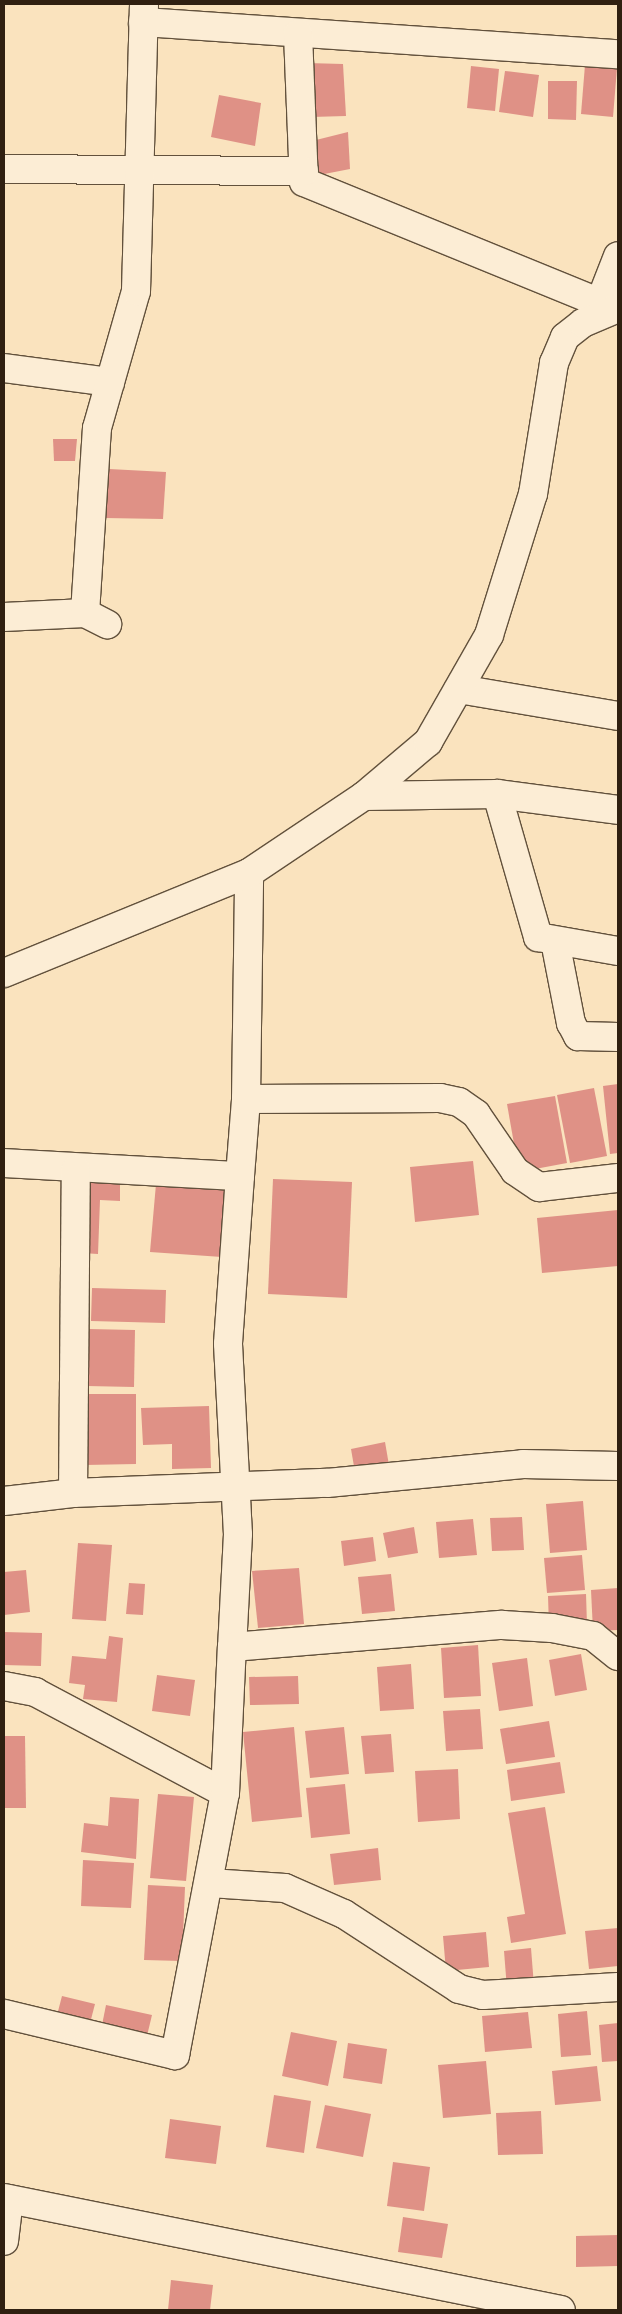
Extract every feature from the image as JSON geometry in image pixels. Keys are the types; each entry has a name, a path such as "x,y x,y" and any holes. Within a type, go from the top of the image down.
{"street":[{"path":"4,617 96,619 96,428 136,291 143,13 298,34 618,54"},
{"path":"298,34 304,182 610,306"},
{"path":"4,168 304,171"},
{"path":"4,973 249,873 364,796 428,742 489,636 533,494 554,363 565,337 610,306 618,256"},
{"path":"4,368 110,382"},
{"path":"459,689 618,716"},
{"path":"364,796 498,794 618,810"},
{"path":"498,794 538,937 618,951"},
{"path":"4,2014 176,2054 226,1793 238,1534 228,1344 246,1099 249,873"},
{"path":"555,941 571,1023 578,1036 618,1037"},
{"path":"246,1099 440,1098 459,1102 476,1114 515,1171 540,1187 618,1178"},
{"path":"4,1163 76,1170 240,1176"},
{"path":"73,1493 76,1170"},
{"path":"4,1500 73,1493 235,1485 327,1483 523,1464 618,1466"},
{"path":"232,1647 502,1626 552,1628 593,1636 618,1656"},
{"path":"4,1686 35,1692 226,1793"},
{"path":"210,1883 285,1888 344,1914 467,1991 483,1995 618,1987"},
{"path":"4,2241 6,2198 561,2310"}],"building":[{"path":"307,63 343,64 346,116 311,117"},
{"path":"585,65 617,68 613,117 581,114"},
{"path":"471,66 499,69 495,111 467,108"},
{"path":"505,71 539,75 533,117 499,112"},
{"path":"548,81 577,81 576,120 548,119"},
{"path":"219,95 261,103 255,146 211,137"},
{"path":"348,132 350,169 314,176 312,141"},
{"path":"53,439 77,439 75,461 54,461"},
{"path":"109,469 166,472 163,519 105,518"},
{"path":"618,1084 618,1153 610,1154 603,1086"},
{"path":"594,1088 607,1156 570,1163 557,1095"},
{"path":"555,1096 567,1163 519,1172 507,1104"},
{"path":"473,1161 479,1215 415,1222 410,1167"},
{"path":"84,1177 120,1179 120,1201 100,1200 98,1254 81,1253"},
{"path":"273,1179 352,1182 347,1298 268,1294"},
{"path":"156,1184 228,1189 222,1257 150,1252"},
{"path":"618,1210 618,1266 542,1273 537,1218"},
{"path":"92,1288 166,1290 165,1323 91,1321"},
{"path":"89,1329 135,1330 134,1387 87,1386"},
{"path":"85,1394 136,1394 136,1464 85,1465"},
{"path":"209,1406 211,1468 172,1469 172,1444 143,1445 141,1408"},
{"path":"385,1442 390,1471 356,1478 351,1449"},
{"path":"583,1501 587,1550 550,1553 546,1504"},
{"path":"522,1517 524,1550 492,1551 490,1518"},
{"path":"473,1519 477,1555 439,1558 436,1522"},
{"path":"414,1527 418,1553 388,1558 383,1533"},
{"path":"373,1537 376,1561 344,1566 341,1541"},
{"path":"78,1543 112,1545 106,1621 72,1619"},
{"path":"582,1555 585,1590 547,1593 544,1558"},
{"path":"299,1568 304,1624 258,1628 252,1571"},
{"path":"26,1570 30,1612 4,1615 4,1572"},
{"path":"391,1574 395,1611 362,1614 358,1577"},
{"path":"129,1583 145,1584 143,1615 126,1614"},
{"path":"618,1588 618,1630 593,1631 591,1590"},
{"path":"586,1594 587,1625 549,1627 548,1596"},
{"path":"4,1632 42,1633 41,1666 4,1665"},
{"path":"109,1636 123,1638 117,1702 83,1699 85,1685 69,1683 72,1656 106,1659"},
{"path":"478,1645 481,1696 444,1698 441,1648"},
{"path":"581,1654 587,1690 555,1696 549,1660"},
{"path":"527,1658 533,1706 499,1711 492,1663"},
{"path":"411,1664 414,1709 380,1711 377,1667"},
{"path":"157,1675 195,1680 190,1716 152,1711"},
{"path":"298,1676 299,1704 250,1705 249,1677"},
{"path":"480,1709 483,1749 446,1751 443,1711"},
{"path":"549,1721 555,1757 506,1764 500,1729"},
{"path":"294,1727 302,1817 252,1822 243,1732"},
{"path":"344,1727 349,1774 310,1778 305,1731"},
{"path":"391,1734 394,1772 365,1774 361,1736"},
{"path":"4,1736 25,1736 26,1808 4,1808"},
{"path":"560,1762 565,1793 511,1801 507,1770"},
{"path":"458,1769 460,1819 418,1822 415,1771"},
{"path":"345,1784 350,1834 311,1838 306,1788"},
{"path":"158,1794 194,1797 186,1881 150,1878"},
{"path":"110,1797 139,1799 136,1859 81,1852 84,1823 108,1826"},
{"path":"545,1807 566,1934 511,1943 507,1917 525,1914 508,1813"},
{"path":"378,1848 381,1880 334,1885 330,1854"},
{"path":"83,1860 134,1863 131,1908 81,1906"},
{"path":"148,1885 185,1887 182,1961 144,1960"},
{"path":"618,1928 618,1966 589,1969 585,1931"},
{"path":"486,1932 489,1967 446,1971 443,1936"},
{"path":"531,1948 534,1986 507,1989 504,1951"},
{"path":"62,1996 95,2004 89,2027 56,2019"},
{"path":"106,2005 152,2015 146,2040 101,2030"},
{"path":"587,2011 591,2055 561,2057 558,2014"},
{"path":"528,2012 532,2048 485,2052 482,2016"},
{"path":"618,2023 618,2061 602,2062 599,2025"},
{"path":"291,2032 337,2041 328,2086 282,2076"},
{"path":"348,2043 387,2049 382,2084 343,2078"},
{"path":"486,2061 491,2114 443,2118 438,2065"},
{"path":"597,2066 601,2101 555,2105 552,2071"},
{"path":"274,2095 311,2101 304,2153 266,2147"},
{"path":"325,2105 371,2114 363,2157 316,2148"},
{"path":"541,2111 543,2154 498,2155 496,2113"},
{"path":"170,2119 221,2126 216,2164 165,2158"},
{"path":"393,2162 430,2167 424,2211 387,2206"},
{"path":"403,2217 448,2224 442,2258 398,2252"},
{"path":"618,2235 618,2266 576,2267 576,2236"},
{"path":"171,2280 213,2285 210,2310 168,2310"}]}
